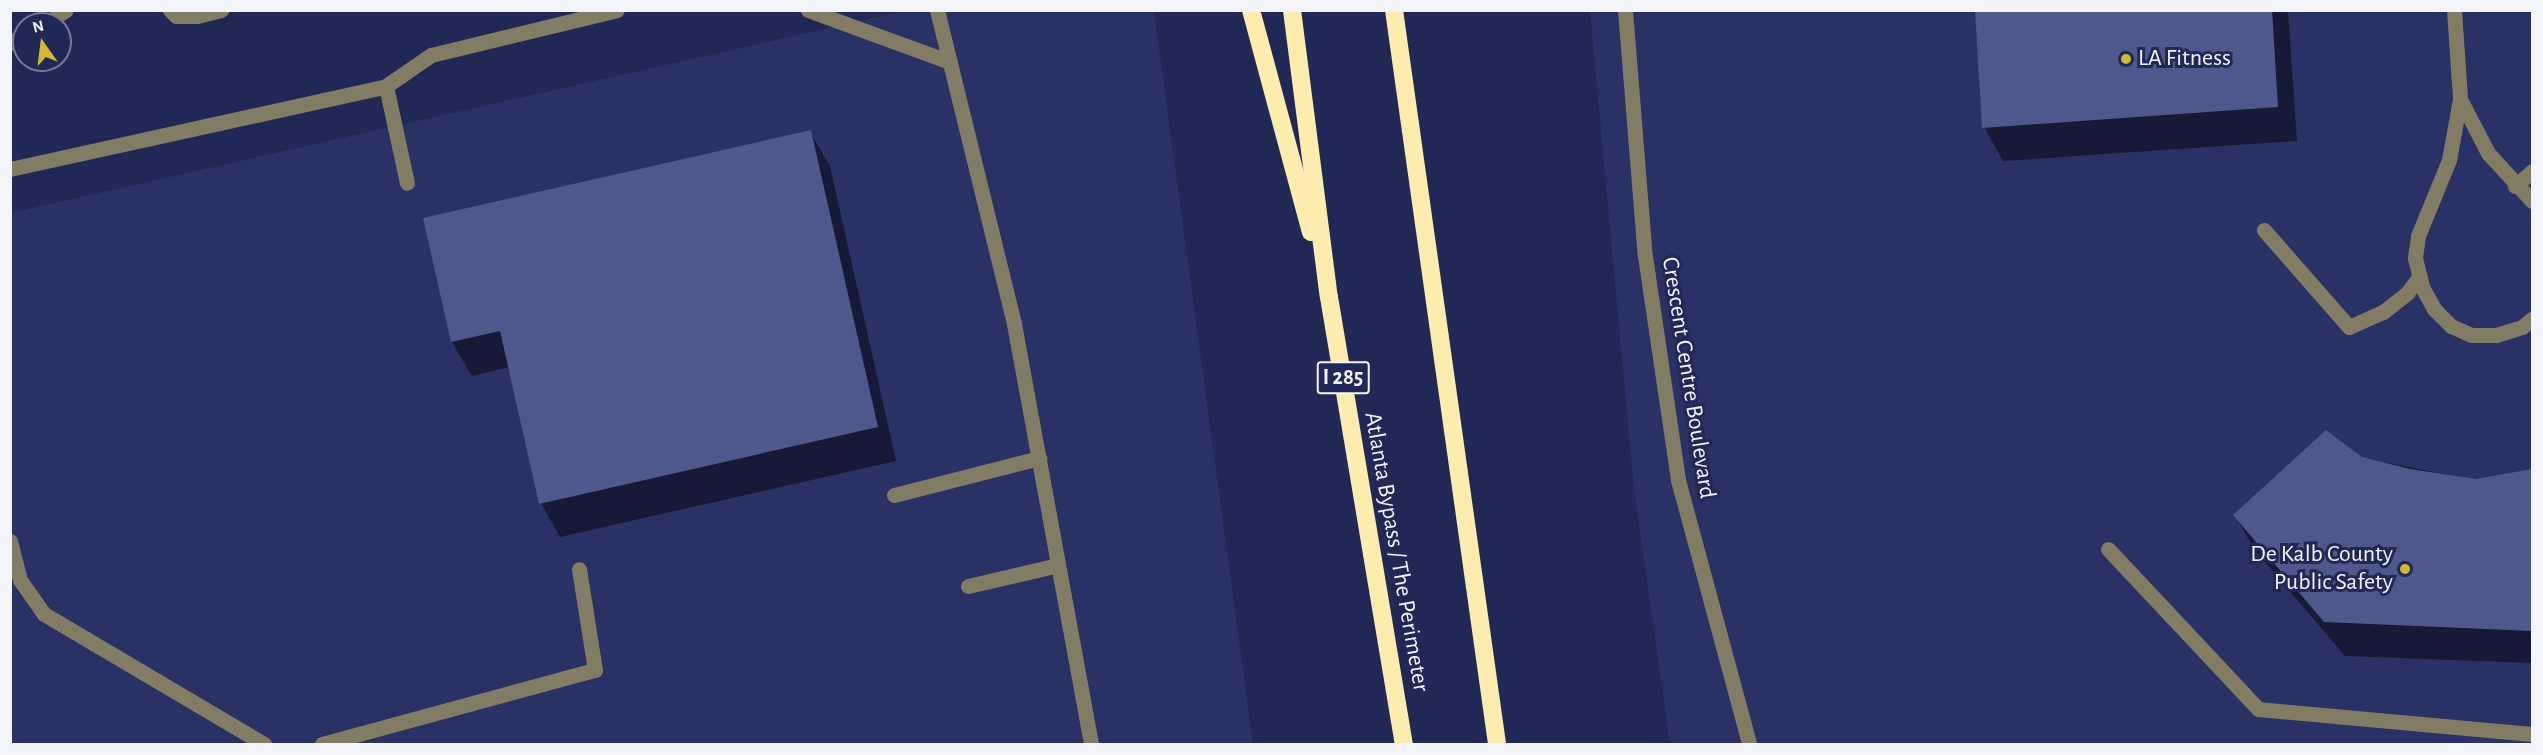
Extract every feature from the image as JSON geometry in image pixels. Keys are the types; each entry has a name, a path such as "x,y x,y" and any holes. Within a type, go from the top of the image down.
{"highway":[{"path":"1251,10 1329,297"},
{"name":"Atlanta Bypass / The Perimeter","path":"1292,10 1329,297 1404,744"},
{"path":"1394,11 1497,744"}],"street":[{"path":"170,10 176,16 197,16 221,10"},
{"path":"10,170 386,86 431,55 617,10"},
{"path":"808,10 950,62"},
{"path":"937,10 1014,324 1091,744"},
{"name":"Crescent Centre Boulevard","path":"1625,10 1645,256 1678,480 1749,744"},
{"path":"2454,10 2460,99 2448,160 2418,236 2415,258 2435,310 2451,326 2472,335 2496,335 2522,327 2532,319"},
{"path":"386,86 407,183"},
{"path":"2460,99 2488,153 2515,186 2532,201"},
{"path":"2515,186 2532,171"},
{"path":"2264,230 2349,327 2383,312 2407,293 2420,276"},
{"path":"894,495 1039,458"},
{"path":"10,541 20,580 44,614 264,744"},
{"path":"2108,549 2258,710 2532,734"},
{"path":"968,585 1058,565"},
{"path":"322,744 595,670 579,569"}],"shaded area":[{"path":"904,11 1154,11 1253,744 11,744 10,213"},
{"path":"1590,11 2532,11 2532,744 1670,744 1634,489"}],"building":[{"name":"LA Fitness","path":"1975,10 2272,10 2278,107 1982,128"},
{"path":"811,130 878,427 539,504 500,331 451,342 423,218"},
{"name":"De Kalb County Public Safety","path":"2326,430 2362,457 2410,469 2476,479 2532,469 2532,631 2324,622 2233,515"}],"place":[{"name":"LA Fitness","path":"2126,59"},
{"name":"De Kalb County Public Safety","path":"2405,569"}]}
